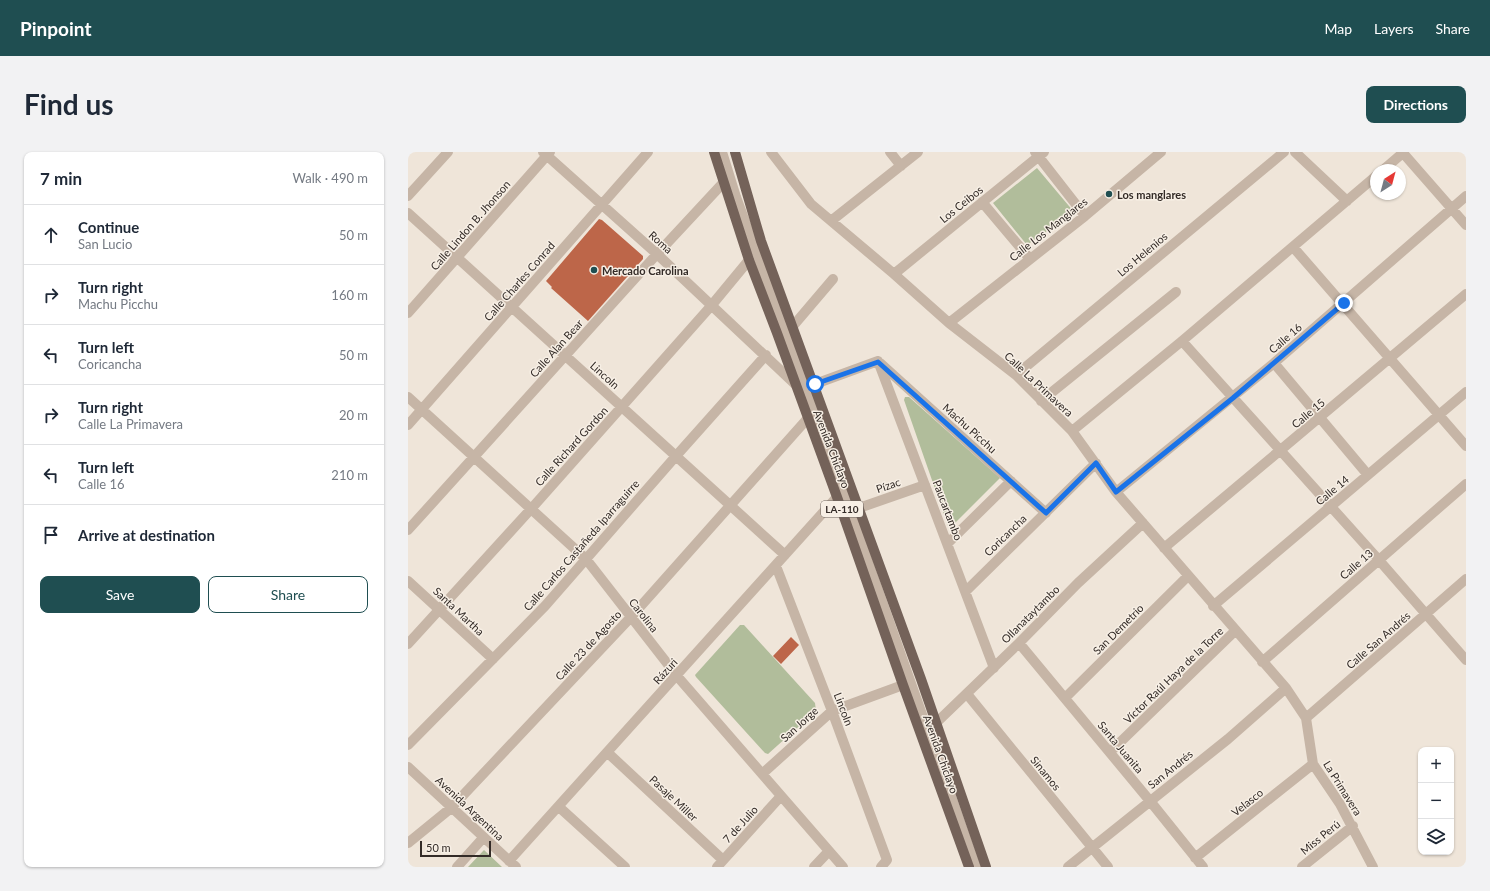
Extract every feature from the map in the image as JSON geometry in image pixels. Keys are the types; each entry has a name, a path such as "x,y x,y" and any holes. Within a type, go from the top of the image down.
{"main road":[{"name":"Avenida Chiclayo","path":"714,152 749,260 805,384 824,414 922,679 986,867"},
{"name":"Avenida Chiclayo","path":"735,152 761,241 793,326 805,384 808,418 969,867"}],"street":[{"path":"408,196 448,152"},
{"name":"Calle Charles Conrad","path":"408,425 648,152"},
{"name":"Avenida Chiclayo","path":"722,152 736,198 805,384 976,867"},
{"name":"Calle La Primavera","path":"771,152 811,204 949,323 1016,375 1072,431 1116,492 1262,662"},
{"path":"890,152 901,166"},
{"path":"831,221 918,152"},
{"name":"Calle Los Manglares","path":"949,323 1085,216 1161,152"},
{"name":"Los Helenios","path":"1016,375 1284,152"},
{"path":"1295,152 1347,200"},
{"path":"1390,164 1404,152 1466,225"},
{"name":"Roma","path":"547,153 601,205 657,254 766,355 805,384"},
{"name":"Calle Lindon B. Jhonson","path":"408,313 547,153"},
{"path":"1039,154 1085,216"},
{"name":"Los Ceibos","path":"894,274 1039,154"},
{"path":"1072,431 1182,341 1370,181"},
{"name":"Calle Alan Bear","path":"408,530 724,182"},
{"name":"Calle 16","path":"1116,492 1233,398 1466,196"},
{"path":"982,202 1030,259"},
{"name":"Lincoln","path":"408,213 785,555"},
{"path":"1293,246 1344,303 1390,359 1466,446"},
{"name":"Calle Richard Gordon","path":"408,644 712,306 749,260"},
{"path":"793,326 833,279"},
{"path":"1041,401 1176,292"},
{"name":"Calle 15","path":"1164,548 1321,418 1466,294"},
{"path":"1182,341 1466,660"},
{"name":"Calle Carlos Castañeda Iparraguirre","path":"408,745 545,606 766,355"},
{"path":"805,384 878,362"},
{"name":"Machu Picchu","path":"878,362 1046,513"},
{"name":"Paucartambo","path":"878,362 948,543 994,668"},
{"path":"1274,363 1368,475"},
{"name":"Calle 14","path":"1213,606 1466,392"},
{"name":"Carolina","path":"408,397 586,560 677,676 843,867"},
{"name":"Calle 23 de Agosto","path":"408,843 451,808 630,617 808,418"},
{"name":"Coricancha","path":"966,591 1096,463"},
{"path":"948,543 1011,480"},
{"name":"Calle 13","path":"1262,662 1466,484"},
{"name":"Pízac","path":"859,508 925,485"},
{"name":"Rázuri","path":"512,864 559,807 837,497"},
{"name":"Ollanataytambo","path":"936,723 994,668 1078,583 1143,523"},
{"name":"Lincoln","path":"776,566 832,711 884,864"},
{"name":"San Demetrio","path":"1065,698 1188,576"},
{"name":"Calle San Andrés","path":"1306,718 1466,579"},
{"name":"Santa Martha","path":"408,581 493,659"},
{"name":"Víctor Raúl Haya de la Torre","path":"1110,752 1235,631"},
{"name":"Santa Juanita","path":"1019,643 1203,867"},
{"name":"La Primavera","path":"1262,662 1286,688 1306,718 1313,764 1353,826 1373,867"},
{"name":"San Jorge","path":"762,774 832,711 903,685"},
{"name":"San Andrés","path":"1068,867 1228,738 1286,688"},
{"name":"Sinamos","path":"966,694 1108,867"},
{"name":"Pasaje Miller","path":"608,753 720,864"},
{"name":"Velasco","path":"1196,858 1313,764"},
{"name":"Avenida Argentina","path":"408,767 512,864"},
{"name":"7 de Julio","path":"720,864 781,796"},
{"path":"559,807 625,867"},
{"name":"Miss Perú","path":"1302,867 1353,826"},
{"path":"457,867 483,838"},
{"path":"814,867 829,851"}],"green space":[{"path":"1037,168 1074,212 1027,245 993,203"},
{"path":"905,397 909,397 1000,478 952,526 948,526 904,400"},
{"path":"740,625 744,625 815,703 816,711 768,754 765,753 695,675"},
{"path":"484,850 502,867 468,867"}],"building":[{"name":"Mercado Carolina","path":"599,219 643,256 643,259 588,321 551,288 552,287 546,281"},
{"path":"791,637 799,645 781,664 773,656"}],"place":[{"name":"Los manglares","path":"1109,194"},
{"name":"Mercado Carolina","path":"594,270"}],"route":[{"path":"815,384 878,362 1046,513 1096,463 1116,492 1233,398 1344,303"}]}
